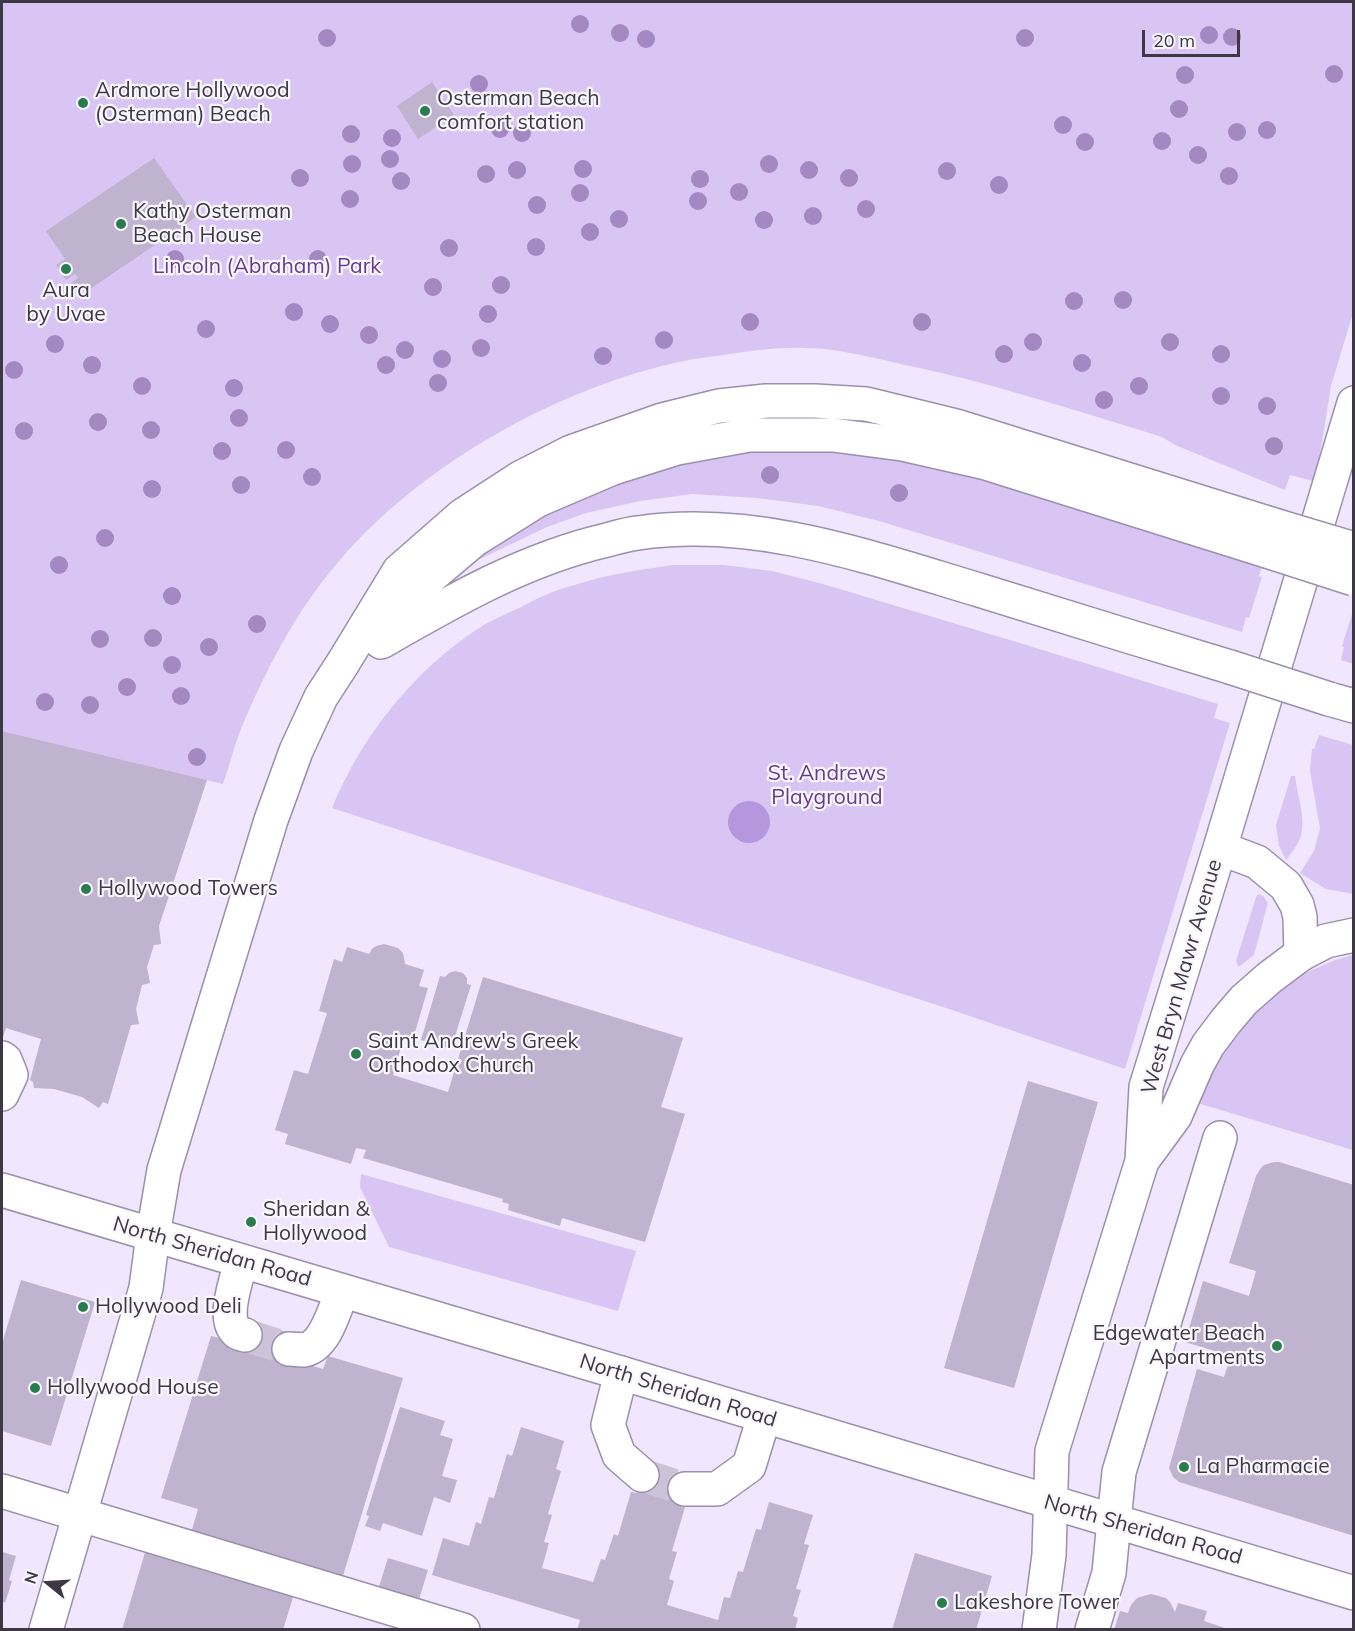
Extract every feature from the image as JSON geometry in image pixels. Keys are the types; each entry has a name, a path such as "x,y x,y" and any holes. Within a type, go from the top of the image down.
{"main road":[{"path":"46,1629 146,1288 164,1170 271,820 301,740 321,697 399,571 463,515 520,478 571,452 662,420 719,406 766,401 866,404 956,426 1270,538 1353,579"},
{"name":"West Bryn Mawr Avenue","path":"1040,1629 1049,1555 1052,1451 1142,1161 1146,1087 1353,403"},
{"path":"343,663 440,608 527,565 575,547 638,533 698,528 775,535 859,554 1341,702"},
{"path":"1270,538 1353,549"},
{"path":"1220,848 1257,862 1286,886 1297,905 1301,954"},
{"path":"1142,1161 1174,1116 1208,1045 1244,1000 1301,954 1326,941 1353,934"},
{"path":"2,1058 11,1075 2,1094"},
{"path":"1092,1629 1109,1573 1119,1472 1220,1138"},
{"name":"North Sheridan Road","path":"2,1190 1353,1593"},
{"path":"241,1262 230,1307 231,1321 236,1331 245,1335"},
{"path":"290,1349 304,1350 316,1345 325,1332 342,1291"},
{"path":"621,1373 609,1425 619,1455 642,1475"},
{"path":"685,1489 717,1489 749,1466 764,1417"},
{"path":"2,1491 463,1629"}],"green space":[{"name":"Lincoln (Abraham) Park","path":"2,2 1353,2 1353,313 1331,386 1320,454 1313,481 1290,475 1285,490 1175,445 1162,437 997,387 850,353 816,348 785,348 689,360 637,373 590,389 497,434 452,461 373,525 324,579 282,643 239,734 223,784 2,731"},
{"path":"813,447 931,464 1263,563 1259,576 1262,577 1249,618 1246,617 1242,632 879,521 818,506 757,498 692,494 640,501 586,513 547,527 476,561 473,557 528,520 649,468 754,449"},
{"name":"St. Andrews Playground","path":"673,565 724,565 772,571 823,584 1218,704 1214,718 1230,723 1125,1069 952,1010 332,808 344,781 375,729 414,682 459,642 484,625 557,590 609,576"},
{"path":"1353,611 1353,664 1341,660 1344,647 1342,646"},
{"path":"1319,735 1353,745 1353,894 1326,889 1300,873 1314,851 1320,828 1310,771 1312,749"},
{"path":"1291,776 1295,776 1302,814 1302,829 1299,842 1286,860 1279,846 1276,825"},
{"path":"1258,894 1263,896 1268,903 1254,955 1238,966 1236,961"},
{"path":"1353,955 1353,1150 1194,1102 1201,1084 1245,1019 1301,975"},
{"path":"361,1174 636,1251 618,1311 389,1247 360,1187"}],"shaded area":[{"path":"749,801 757,802 764,807 769,814 769,830 764,837 757,842 749,843 741,842 734,837 729,830 728,822 729,814 734,807 741,802"}],"building":[{"name":"Osterman Beach comfort station","path":"432,82 454,115 418,139 397,106"},
{"name":"Kathy Osterman Beach House","path":"154,158 196,217 87,291 84,287 73,295 67,286 78,278 75,274 66,280 56,265 65,259 46,231"},
{"name":"Hollywood Towers","path":"2,731 207,780 159,926 161,944 154,945 147,967 150,983 142,985 136,1009 139,1024 131,1025 108,1104 103,1102 99,1108 82,1097 54,1089 34,1088 30,1080 41,1039 6,1028 2,1041"},
{"path":"384,944 398,948 403,953 405,964 424,970 419,986 428,988 413,1039 404,1037 393,1075 448,1092 483,977 683,1038 661,1107 685,1114 645,1242 562,1218 560,1226 508,1210 509,1204 502,1202 503,1199 363,1158 366,1150 356,1148 351,1164 285,1144 288,1134 275,1130 294,1070 308,1074 327,1013 319,1011 334,959 342,962 347,947 369,954 376,946"},
{"path":"455,971 463,973 467,978 467,984 471,985 451,1049 421,1040 440,976 445,977"},
{"path":"1028,1081 1098,1102 1014,1388 944,1368"},
{"name":"Edgewater Beach Apartments","path":"1274,1162 1354,1185 1354,1536 1179,1482 1173,1477 1169,1468 1197,1369 1224,1377 1231,1356 1185,1342 1203,1281 1249,1296 1256,1271 1229,1263 1256,1176 1264,1165"},
{"name":"Hollywood House","path":"21,1280 95,1302 51,1446 2,1431 2,1344"},
{"path":"250,1321 293,1334 287,1358 323,1369 328,1356 403,1378 342,1579 191,1533 198,1509 161,1498 211,1336 242,1343"},
{"path":"400,1407 445,1421 440,1435 453,1439 442,1476 457,1480 450,1503 434,1497 422,1536 383,1523 380,1531 365,1526 369,1516 366,1515"},
{"path":"521,1427 564,1441 556,1469 561,1471 548,1514 552,1515 544,1542 549,1543 542,1568 593,1582 601,1559 605,1560 614,1534 618,1536 631,1492 637,1493 645,1464 688,1477 679,1506 685,1507 672,1551 677,1552 669,1579 674,1581 667,1605 718,1620 724,1597 730,1598 738,1571 743,1572 756,1529 761,1530 769,1502 813,1515 804,1544 809,1545 796,1589 801,1590 793,1616 798,1618 795,1630 577,1630 580,1620 432,1575 443,1538 469,1546 476,1522 481,1524 489,1497 494,1498 507,1454 512,1456"},
{"path":"146,1549 294,1594 283,1630 122,1630"},
{"path":"2,1552 16,1556 9,1580 12,1581 5,1603 2,1601"},
{"name":"Lakeshore Tower","path":"915,1553 992,1576 976,1630 892,1630"},
{"path":"388,1558 428,1570 417,1606 377,1593"},
{"path":"1151,1594 1166,1598 1175,1612 1178,1603 1207,1611 1204,1621 1231,1630 1114,1630 1120,1611 1128,1613 1137,1598"}],"tunnel":[{"path":"245,1335 289,1349"},
{"path":"642,1475 685,1489"}],"place":[{"name":"Ardmore Hollywood (Osterman) Beach","path":"83,103"},
{"name":"Osterman Beach comfort station","path":"425,111"},
{"name":"Kathy Osterman Beach House","path":"121,224"},
{"name":"Aura by Uvae","path":"66,269"},
{"name":"Hollywood Towers","path":"86,889"},
{"name":"Saint Andrew's Greek Orthodox Church","path":"356,1054"},
{"name":"Sheridan & Hollywood","path":"251,1222"},
{"name":"Hollywood Deli","path":"83,1307"},
{"name":"Edgewater Beach Apartments","path":"1277,1346"},
{"name":"Hollywood House","path":"35,1388"},
{"name":"La Pharmacie","path":"1184,1467"},
{"name":"Lakeshore Tower","path":"942,1603"}]}
